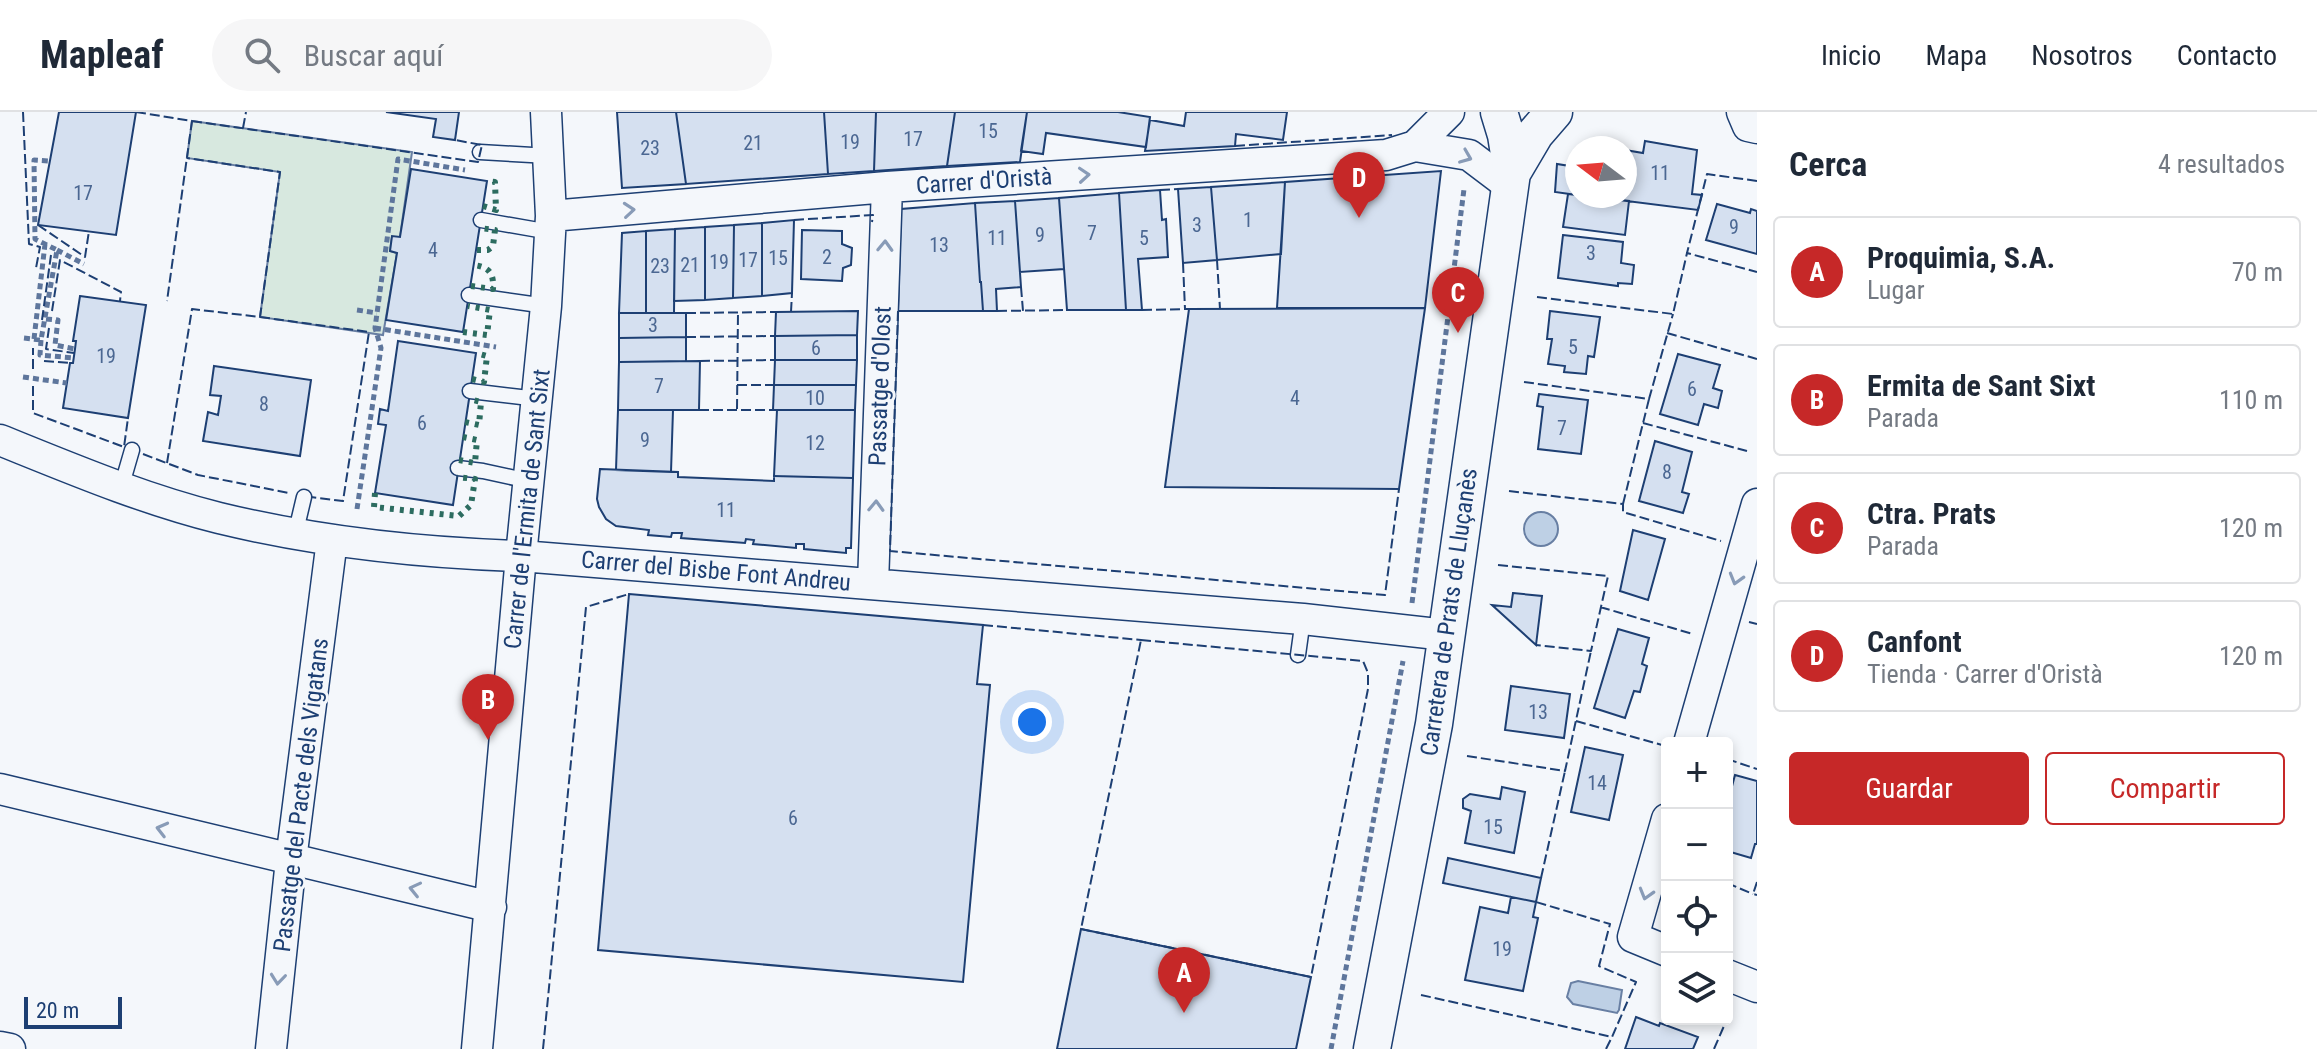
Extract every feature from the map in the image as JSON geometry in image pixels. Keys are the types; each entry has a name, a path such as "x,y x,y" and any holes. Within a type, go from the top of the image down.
{"street":[{"name":"Carrer de l'Ermita de Sant Sixt","path":"477,1049 546,306 551,224 546,112"},
{"path":"1415,146 1449,112"},
{"name":"Carretera de Prats de Lluçanès","path":"1372,1049 1431,740 1511,180 1506,135 1499,112"},
{"name":"Carretera de Prats de Lluçanès","path":"1511,180 1535,134 1554,112"},
{"path":"1742,112 1748,126 1757,128"},
{"name":"Carrer d'Oristà","path":"551,224 887,187 1386,155 1415,146 1469,155 1511,180"},
{"name":"Passatge d'Olost","path":"873,584 887,187"},
{"name":"Carrer del Bisbe Font Andreu","path":"0,440 121,488 217,517 332,540 450,554 521,556 873,584 1303,619 1446,635"},
{"path":"1691,737 1757,504"},
{"name":"Passatge del Pacte dels Vigatans","path":"271,1049 291,860 332,540"},
{"path":"0,789 491,907"},
{"path":"1661,840 1633,937 1661,949"},
{"path":"1733,977 1757,987"},
{"path":"0,1047 10,1049"}],"lane":[{"path":"480,152 549,156"},
{"path":"481,220 551,224"},
{"path":"469,295 546,306"},
{"path":"470,391 538,399"},
{"path":"121,488 132,450"},
{"path":"458,468 529,481"},
{"path":"295,535 304,497"},
{"path":"1298,655 1303,619"}],"path":[{"path":"357,509 381,348 375,328 398,159 475,172"},
{"path":"49,161 34,160 35,239 84,264"},
{"path":"45,244 38,340 40,355 74,358"},
{"path":"38,340 46,319 57,250"},
{"path":"357,310 377,313"},
{"path":"46,319 58,320 55,345 75,349"},
{"path":"375,328 496,347"},
{"path":"24,338 38,340"},
{"path":"23,377 67,383"}],"shaded area":[{"path":"192,121 412,152 400,237 392,237 390,251 397,253 383,335 260,317 280,172 187,158"}],"water":[{"path":"1541,512 1553,517 1558,529 1553,541 1541,546 1529,541 1524,529 1529,517"},
{"path":"1578,981 1622,990 1617,1013 1573,1004 1567,997 1571,983"}],"building":[{"path":"59,112 136,112 116,235 38,225"},
{"path":"386,112 459,112 455,140 433,137 436,119"},
{"path":"617,112 676,112 686,184 622,188"},
{"path":"676,112 824,112 828,174 686,184"},
{"path":"824,112 876,112 874,171 828,174"},
{"path":"876,112 955,112 947,166 874,171"},
{"path":"955,112 1027,112 1020,162 947,166"},
{"path":"1027,112 1118,112 1150,117 1146,147 1046,133 1043,154 1021,151"},
{"path":"1186,112 1287,112 1283,140 1236,134 1235,146 1145,151 1150,120 1184,126"},
{"path":"1645,141 1697,150 1692,194 1702,195 1698,210 1637,202 1637,152 1643,153"},
{"path":"1557,164 1565,165 1565,193 1555,192"},
{"path":"411,169 487,181 463,332 386,320 397,253 390,251 392,236 400,237"},
{"path":"1441,171 1425,308 1277,308 1285,182"},
{"path":"1285,182 1281,254 1217,260 1211,187"},
{"path":"1211,187 1217,260 1183,263 1178,189"},
{"path":"1160,190 1162,220 1166,219 1168,257 1138,259 1142,310 1126,310 1119,193"},
{"path":"1119,193 1126,310 1067,310 1059,198"},
{"path":"1059,198 1064,269 1020,272 1015,201"},
{"path":"1015,201 1021,287 996,289 997,311 983,311 975,203"},
{"path":"975,203 983,311 898,311 901,209"},
{"path":"1717,204 1750,213 1751,209 1757,211 1757,254 1706,240"},
{"path":"1566,208 1628,208 1625,235 1563,227"},
{"path":"794,220 792,293 762,296 762,223"},
{"path":"762,223 762,296 733,298 734,225"},
{"path":"734,225 733,298 705,300 705,227"},
{"path":"705,227 705,300 674,301 675,229"},
{"path":"675,229 674,313 646,313 646,231"},
{"path":"802,230 842,231 842,244 852,248 851,265 843,268 842,281 801,279"},
{"path":"646,231 646,313 619,313 622,233"},
{"path":"1563,235 1623,242 1621,263 1634,265 1632,284 1618,283 1618,286 1558,278"},
{"path":"80,296 146,305 128,418 63,408 70,363 73,363"},
{"path":"1425,308 1399,489 1165,487 1189,309"},
{"path":"858,311 857,335 775,336 776,312"},
{"path":"1550,311 1600,317 1594,357 1588,356 1586,374 1564,372 1565,366 1548,364 1552,339 1547,339"},
{"path":"619,313 686,313 686,337 619,338"},
{"path":"857,335 857,360 775,360 775,336"},
{"path":"686,337 686,361 619,362 619,338"},
{"path":"398,341 476,353 453,505 375,493 386,425 378,424 380,409 388,411"},
{"path":"1678,354 1720,365 1713,388 1722,391 1718,408 1704,404 1698,425 1660,414"},
{"path":"775,360 857,360 856,385 774,385"},
{"path":"700,361 699,410 618,410 619,362"},
{"path":"214,366 311,380 300,456 203,441 208,412 218,415 221,396 210,395"},
{"path":"774,385 856,385 855,410 773,410"},
{"path":"1539,394 1588,400 1581,454 1538,449 1543,407 1537,406"},
{"path":"618,410 673,410 671,472 616,470"},
{"path":"777,410 855,410 853,478 774,476"},
{"path":"1655,441 1692,452 1682,492 1689,494 1683,513 1639,501"},
{"path":"600,469 678,472 678,477 774,481 774,476 853,478 851,548 846,548 846,553 804,549 804,544 796,544 796,548 753,544 754,540 746,539 745,543 681,538 682,533 672,533 671,537 648,535 649,530 616,526 606,519 599,507"},
{"path":"1633,530 1665,539 1648,600 1620,591"},
{"path":"1513,593 1542,596 1536,645 1492,605 1511,607"},
{"path":"629,594 983,625 977,684 990,685 963,982 598,950"},
{"path":"1618,629 1649,638 1642,664 1647,666 1640,692 1634,691 1625,718 1594,708"},
{"path":"1511,686 1570,694 1564,738 1505,730"},
{"path":"1585,747 1623,755 1609,820 1571,812"},
{"path":"1735,775 1757,781 1757,844 1751,858 1733,853"},
{"path":"1502,787 1525,792 1514,853 1465,843 1471,811 1463,808 1463,799 1470,794 1500,799"},
{"path":"1448,858 1541,878 1536,902 1443,883"},
{"path":"1511,897 1536,902 1533,917 1538,918 1523,991 1465,980 1480,907 1508,913"},
{"path":"1081,929 1311,977 1296,1049 1057,1049"},
{"path":"1636,1017 1698,1037 1693,1049 1625,1049"}],"hedge":[{"path":"483,206 496,210 495,182 487,181"},
{"path":"477,250 488,250 493,246 495,230 480,228"},
{"path":"471,286 493,289 490,272 474,265"},
{"path":"463,332 487,335 490,310 468,306"},
{"path":"472,379 484,382 487,356 476,353"},
{"path":"465,422 479,425 481,402 469,399"},
{"path":"459,460 475,463 477,440 463,437"},
{"path":"375,493 374,507 459,516 471,505 475,479 457,477"}],"fence":[{"path":"23,112 29,244 40,247 36,268"},
{"path":"136,112 192,121 167,301"},
{"path":"243,128 246,112"},
{"path":"192,121 478,162 482,145 455,140"},
{"path":"1235,146 1392,135"},
{"path":"167,463 192,309 260,317 280,172 187,158"},
{"path":"1757,181 1707,174 1687,253 1757,272"},
{"path":"1160,190 1178,189"},
{"path":"794,220 873,215 872,222"},
{"path":"38,225 85,257 89,231"},
{"path":"1537,297 1673,314 1687,253"},
{"path":"42,320 51,255"},
{"path":"52,311 60,260 121,292 120,301"},
{"path":"1217,260 1220,309"},
{"path":"1183,263 1185,309"},
{"path":"1021,287 1023,311"},
{"path":"791,312 792,293"},
{"path":"1142,310 1189,309"},
{"path":"997,311 1067,310"},
{"path":"898,311 890,551 1385,595 1399,489"},
{"path":"737,409 738,312"},
{"path":"686,313 776,312"},
{"path":"1524,382 1649,399 1673,314"},
{"path":"260,317 369,332 343,501 311,497"},
{"path":"49,328 46,349 74,353"},
{"path":"1667,333 1757,359"},
{"path":"686,337 775,336"},
{"path":"33,348 33,369"},
{"path":"700,361 775,360"},
{"path":"44,361 70,363"},
{"path":"737,385 774,385"},
{"path":"33,386 33,413 124,447 128,418"},
{"path":"1623,504 1649,399"},
{"path":"699,410 773,410"},
{"path":"1643,423 1747,451"},
{"path":"143,454 198,475 289,493"},
{"path":"1509,491 1623,504 1623,512 1721,541"},
{"path":"1498,565 1608,576 1591,651 1536,645"},
{"path":"543,1049 586,607 629,594"},
{"path":"1600,607 1693,634"},
{"path":"1749,622 1757,624"},
{"path":"983,625 1141,640"},
{"path":"1141,640 1363,661 1368,673 1368,689 1311,977 1081,929 1141,640"},
{"path":"1467,756 1565,771 1591,651"},
{"path":"1576,721 1661,745"},
{"path":"1733,761 1757,769"},
{"path":"1541,878 1565,771"},
{"path":"1757,882 1753,894 1757,895"},
{"path":"1733,886 1753,894"},
{"path":"1421,995 1612,1037 1636,982 1599,966 1610,924 1536,902"},
{"path":"1714,1049 1724,1025"},
{"path":"1606,1049 1612,1037"}],"place":[{"name":"Canfont","path":"1359,218"},
{"name":"Ctra. Prats","path":"1458,333"},
{"name":"Ermita de Sant Sixt","path":"488,740"},
{"name":"Proquimia, S.A.","path":"1184,1013"}]}
